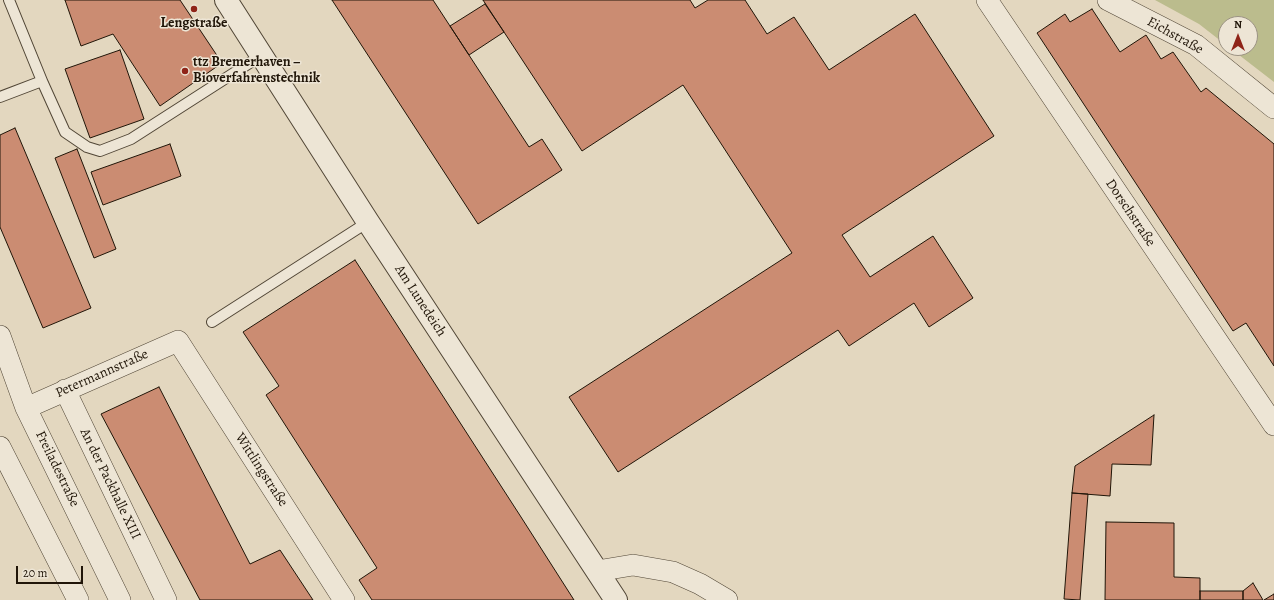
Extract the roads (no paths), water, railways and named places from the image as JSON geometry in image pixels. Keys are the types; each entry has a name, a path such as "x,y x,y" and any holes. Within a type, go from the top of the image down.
{"street":[{"name":"Am Lunedeich","path":"226,0 368,222 616,600"},
{"name":"Dorschstraße","path":"987,0 1274,426"},
{"name":"Eichstraße","path":"1108,0 1196,45 1274,108"},
{"name":"Freiladestraße","path":"0,336 8,384 26,408 120,600"},
{"name":"Petermannstraße","path":"26,408 178,341"},
{"name":"Wittlingstraße","path":"178,341 344,600"},
{"name":"An der Packhalle XIII","path":"65,390 166,600"},
{"path":"0,447 78,600"},
{"path":"597,571 633,565 673,572 700,584 727,600"}],"lane":[{"path":"9,0 42,81 65,132 86,147 100,151 131,139 262,55"},
{"path":"0,97 42,81"},
{"path":"212,322 368,222"}],"place":[{"name":"Lengstraße","path":"194,9"},
{"name":"ttz Bremerhaven – Bioverfahrenstechnik","path":"185,71"}]}
